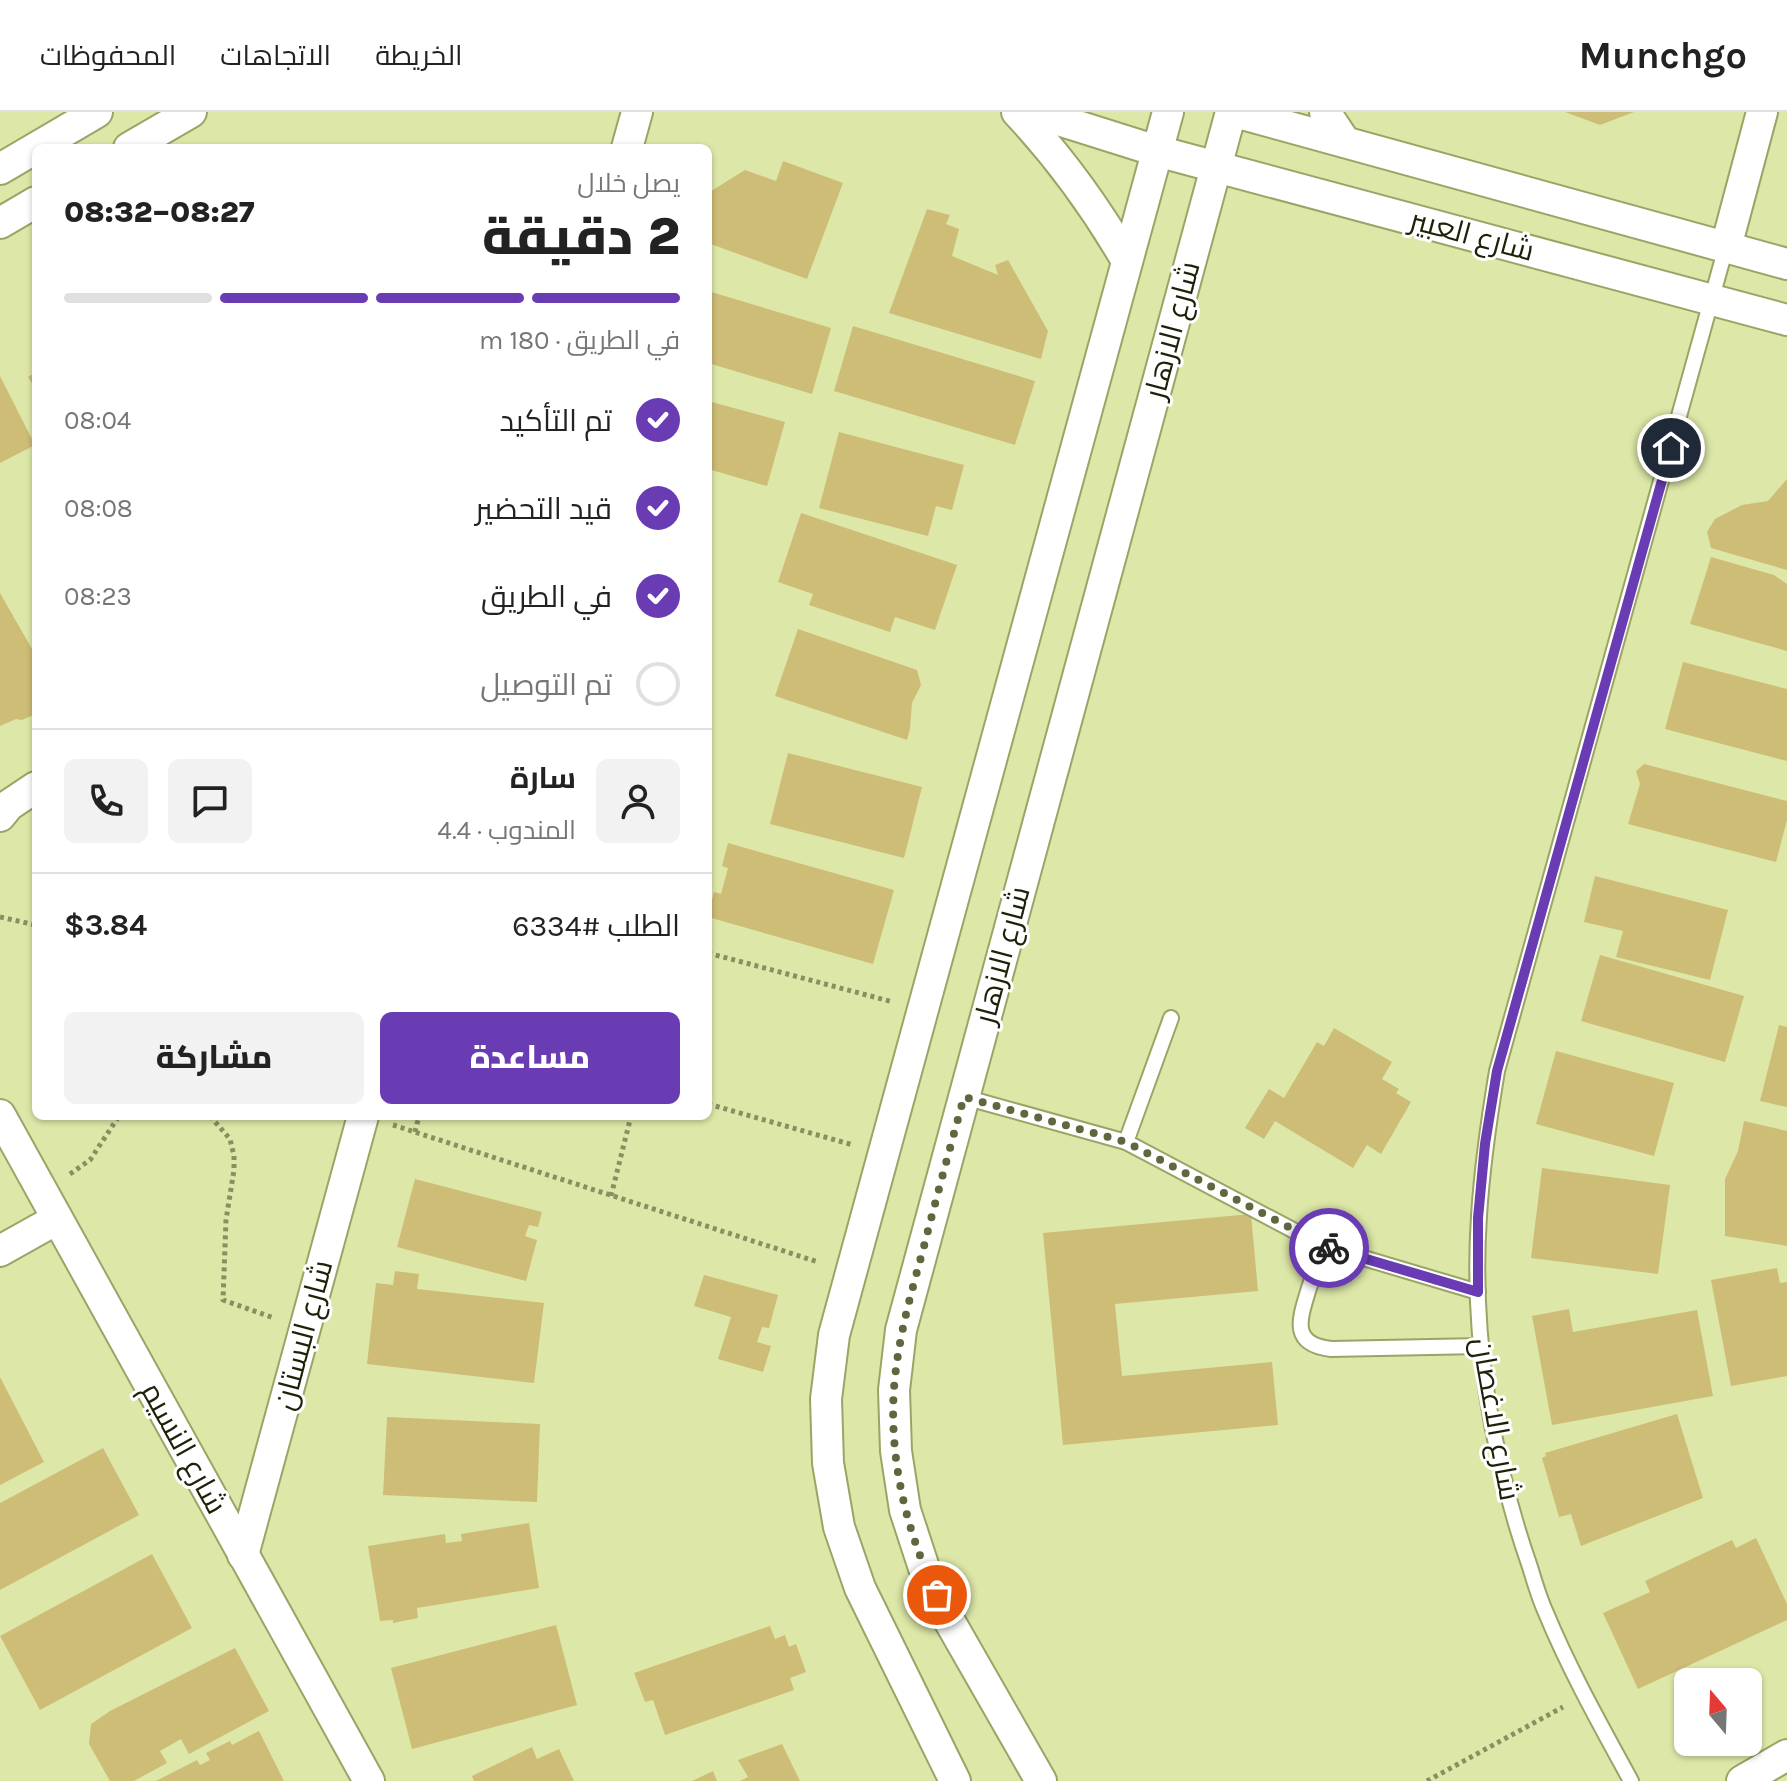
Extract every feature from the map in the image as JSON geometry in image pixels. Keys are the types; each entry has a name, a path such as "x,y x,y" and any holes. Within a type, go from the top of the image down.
{"street":[{"path":"46,144 97,112"},
{"path":"136,144 191,112"},
{"path":"628,144 637,112"},
{"path":"1017,112 1074,178 1127,261"},
{"name":"شارع العبير","path":"1033,112 1157,151 1787,320"},
{"name":"شارع الازهار","path":"955,1781 860,1588 839,1527 828,1463 826,1399 834,1335 1168,112"},
{"name":"شارع الازهار","path":"1041,1781 950,1622 924,1568 905,1510 896,1451 894,1390 901,1330 1233,112"},
{"name":"شارع العبير","path":"1233,112 1787,264"},
{"path":"1325,112 1345,142"},
{"path":"1726,247 1762,112"},
{"path":"0,169 32,152"},
{"path":"0,223 32,204"},
{"path":"0,816 9,805 32,790"},
{"name":"شارع النسيم","path":"0,1115 369,1781"},
{"name":"شارع البستان","path":"243,1555 305,1329 377,1120"},
{"path":"0,1251 50,1206"},
{"path":"1742,1781 1787,1755"}],"lane":[{"name":"شارع الاغصان","path":"1631,1781 1545,1613 1515,1526 1493,1437 1481,1346 1478,1218 1485,1144 1497,1071 1726,247"},
{"path":"1126,1142 1171,1018"},
{"path":"964,1097 1126,1142 1323,1246 1478,1292"},
{"path":"1323,1246 1299,1321 1303,1336 1315,1347 1481,1346"}],"path":[{"path":"0,917 32,924"},
{"path":"712,954 924,1010"},
{"path":"712,1105 884,1154"},
{"path":"50,1206 90,1160 116,1120"},
{"path":"213,1120 230,1139 234,1156 226,1220 223,1300 305,1329"},
{"path":"377,1120 851,1273"},
{"path":"415,1132 418,1120"},
{"path":"611,1196 630,1120"},
{"path":"1427,1781 1585,1695"}],"building":[{"path":"1565,112 1634,112 1600,125"},
{"path":"783,161 843,183 807,279 712,244 712,191 745,170 776,181"},
{"path":"927,209 950,215 946,224 959,229 952,256 998,275 995,265 1008,260 1048,331 1041,359 889,313"},
{"path":"712,292 831,328 812,394 712,364"},
{"path":"853,326 1035,381 1015,445 834,391"},
{"path":"0,376 32,439 32,447 0,463"},
{"path":"712,402 785,422 767,486 712,470"},
{"path":"839,432 964,465 952,510 936,506 928,536 819,508"},
{"path":"1787,479 1787,570 1711,548 1707,532 1715,519 1742,505 1768,501"},
{"path":"801,513 957,565 935,630 895,617 890,632 809,605 813,594 778,582"},
{"path":"1711,557 1774,575 1787,584 1787,651 1690,624"},
{"path":"0,593 32,649 32,716 0,726"},
{"path":"798,629 917,670 921,685 912,703 907,740 775,696"},
{"path":"1683,662 1787,689 1787,761 1665,729"},
{"path":"788,753 922,787 904,858 770,824"},
{"path":"1644,764 1787,801 1787,820 1776,862 1628,824 1640,784 1636,771"},
{"path":"728,843 894,890 873,964 712,918 714,892 721,894 728,868 722,866"},
{"path":"1595,876 1728,910 1710,980 1616,957 1623,931 1584,922"},
{"path":"1600,955 1744,996 1725,1062 1581,1021"},
{"path":"1779,1025 1787,1027 1787,1107 1760,1101"},
{"path":"1334,1028 1392,1062 1382,1079 1399,1089 1396,1093 1411,1102 1381,1154 1367,1145 1353,1168 1275,1121 1264,1139 1245,1128 1269,1089 1284,1098 1317,1042 1324,1046"},
{"path":"1556,1051 1674,1083 1654,1156 1536,1124"},
{"path":"1744,1121 1787,1131 1787,1246 1725,1236 1725,1179 1738,1151"},
{"path":"1542,1168 1670,1185 1658,1274 1531,1258"},
{"path":"415,1179 542,1212 538,1227 529,1225 525,1236 537,1240 526,1281 397,1247"},
{"path":"1251,1214 1258,1291 1115,1304 1122,1376 1272,1362 1278,1425 1063,1445 1043,1233"},
{"path":"1777,1268 1780,1283 1787,1282 1787,1376 1731,1386 1711,1280"},
{"path":"395,1271 419,1274 417,1289 544,1303 534,1383 367,1364 376,1283 393,1285"},
{"path":"704,1275 778,1295 769,1328 762,1327 757,1342 771,1346 763,1372 718,1359 731,1317 694,1306"},
{"path":"1569,1309 1573,1332 1697,1310 1713,1396 1552,1425 1532,1316"},
{"path":"0,1377 44,1462 0,1485"},
{"path":"1677,1414 1703,1498 1581,1546 1571,1514 1559,1517 1542,1458 1546,1456 1545,1453"},
{"path":"387,1417 540,1424 537,1502 383,1495"},
{"path":"103,1448 139,1515 0,1590 0,1503"},
{"path":"529,1523 539,1588 417,1608 418,1618 393,1623 393,1620 380,1621 368,1546 445,1534 446,1543 462,1541 461,1534"},
{"path":"1756,1538 1787,1604 1787,1620 1683,1668 1674,1668 1674,1672 1638,1689 1603,1613 1650,1592 1645,1581 1732,1540 1736,1548"},
{"path":"152,1554 192,1628 40,1710 0,1636"},
{"path":"556,1625 577,1705 412,1749 391,1668"},
{"path":"770,1626 775,1639 785,1635 789,1647 796,1644 806,1672 790,1678 794,1690 665,1735 653,1700 645,1702 634,1673"},
{"path":"235,1648 269,1711 189,1754 181,1739 160,1751 167,1763 134,1781 110,1781 89,1744 91,1724 110,1711"},
{"path":"259,1731 284,1781 156,1781 197,1760 200,1765 210,1760 206,1753 230,1741 232,1745"},
{"path":"782,1744 800,1781 740,1781 748,1777 738,1760"},
{"path":"532,1747 537,1759 559,1749 574,1781 474,1781 472,1776"},
{"path":"713,1771 717,1781 692,1781"}],"way so far":[{"path":"937,1595 924,1568 905,1510 896,1451 894,1390 901,1330 964,1097 1126,1142 1329,1248"}],"route":[{"path":"1329,1248 1478,1292 1478,1218 1485,1144 1497,1071 1671,448"}]}
